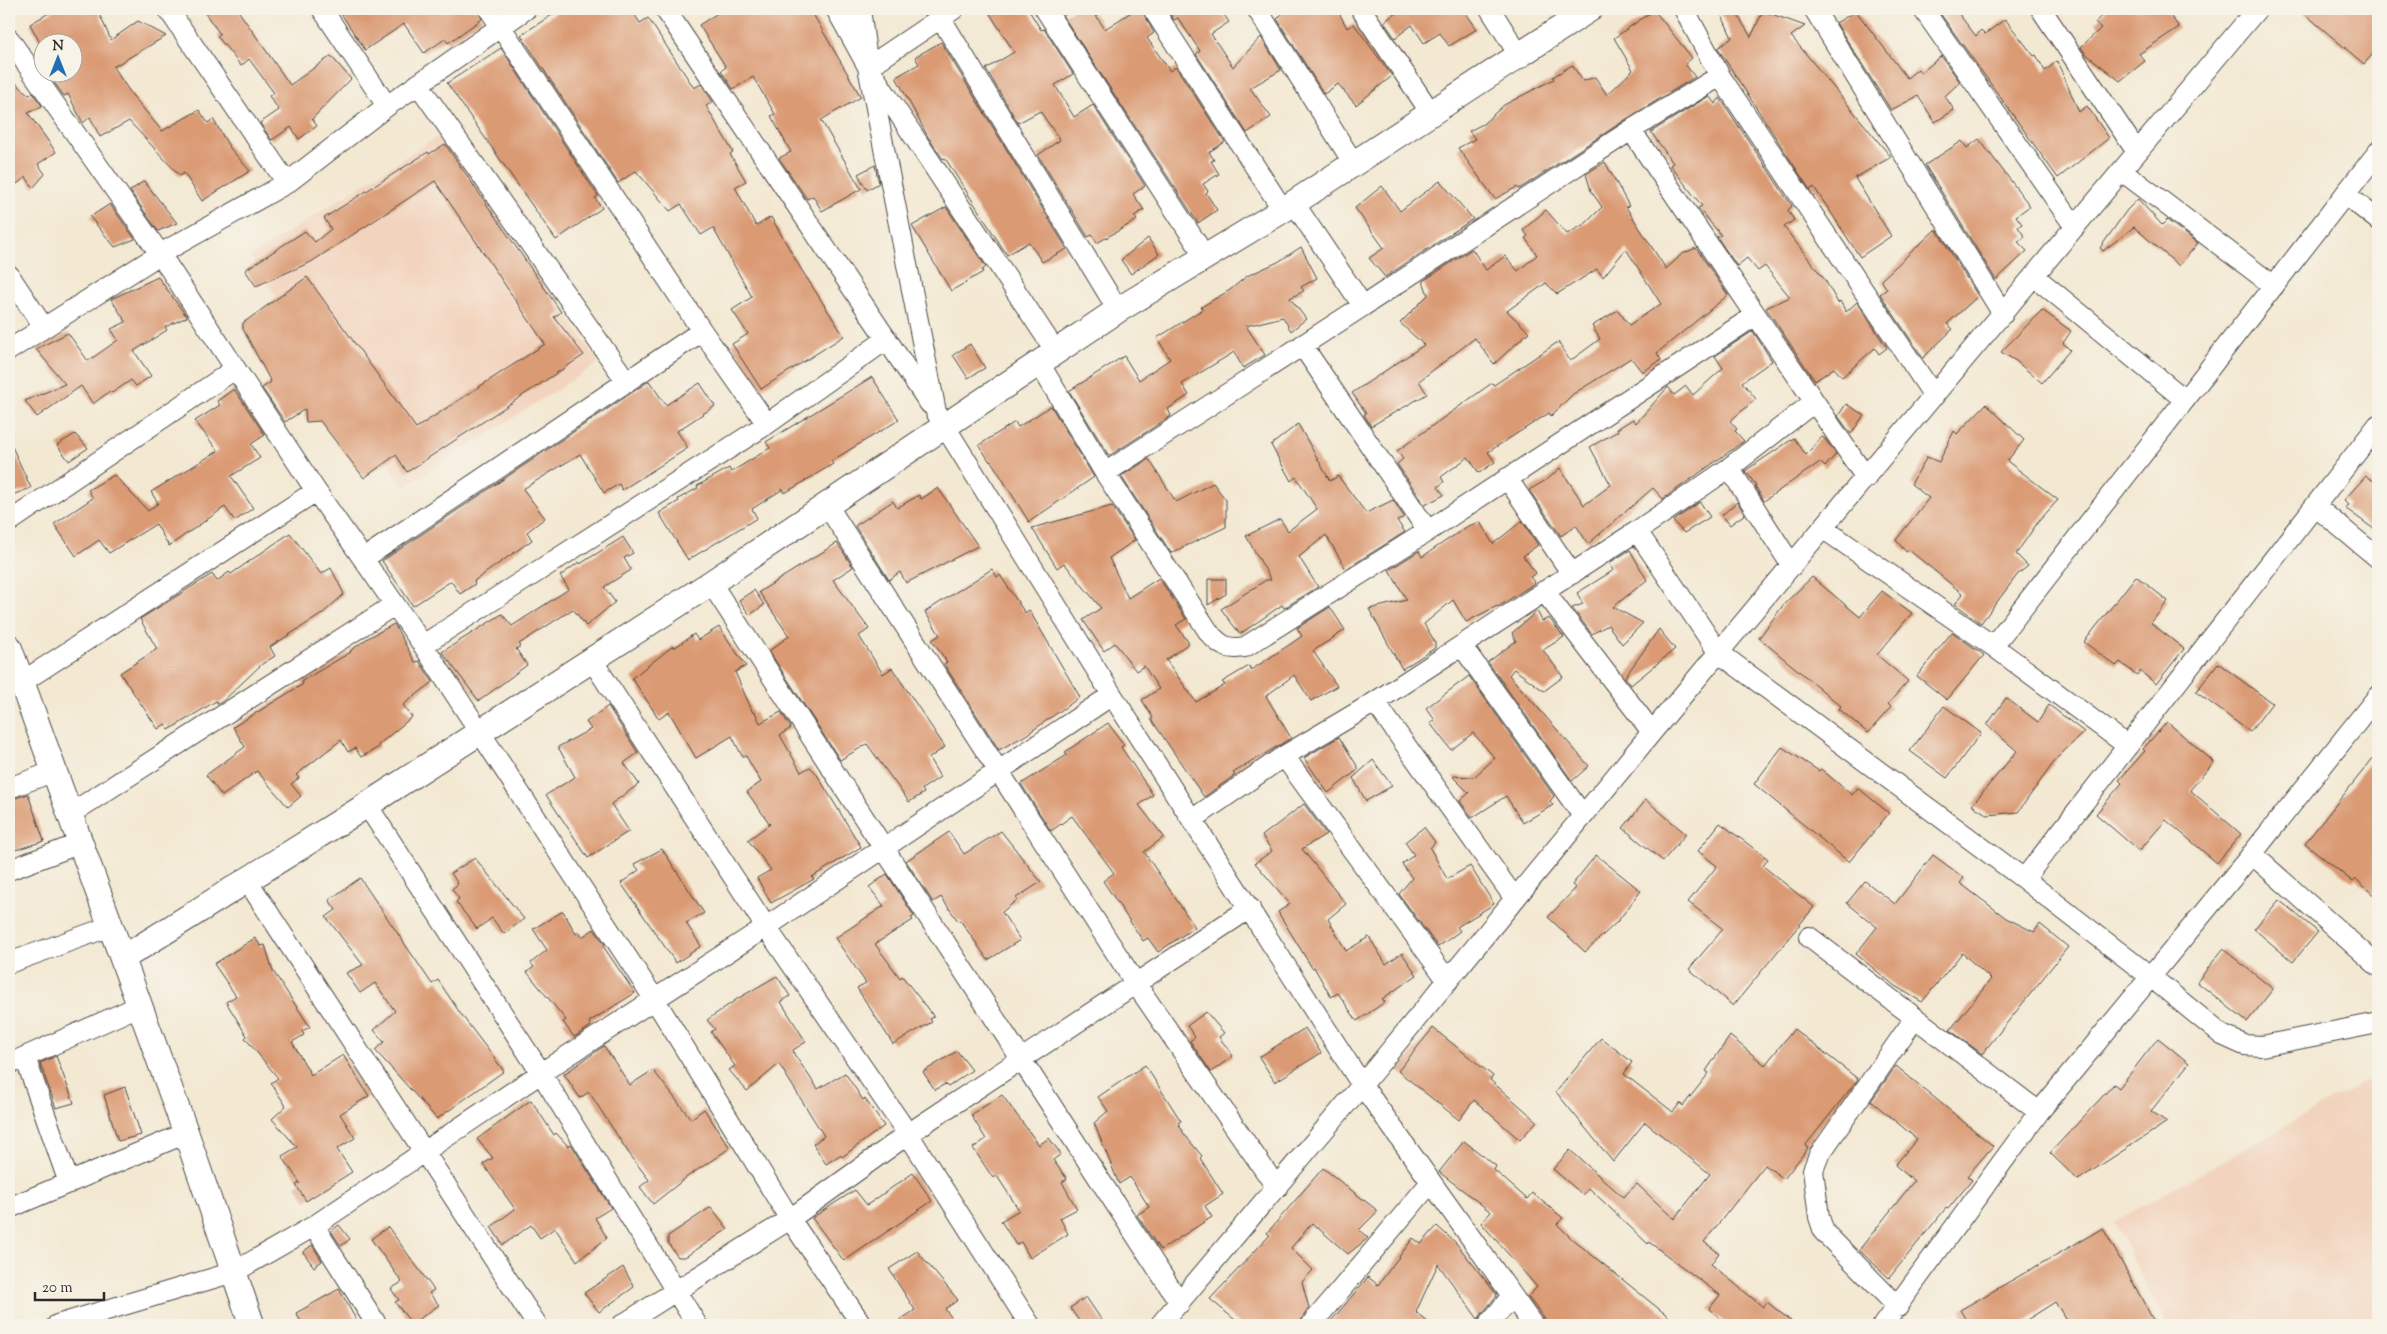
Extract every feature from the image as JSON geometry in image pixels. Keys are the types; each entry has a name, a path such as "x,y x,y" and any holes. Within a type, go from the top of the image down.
{"street":[{"path":"168,9 287,183"},
{"path":"322,9 387,106"},
{"path":"489,9 702,331 767,424"},
{"path":"9,350 160,254 287,183 387,106 526,9"},
{"path":"665,9 941,419 1112,695 1362,1085 1533,1325"},
{"path":"836,9 868,67 1047,358 1105,473 1210,634 1221,646 1234,649 1245,647 1428,531 1756,315"},
{"path":"860,9 868,67 941,419"},
{"path":"1045,9 1206,258"},
{"path":"1153,9 1289,207 1363,306"},
{"path":"1257,9 1354,164"},
{"path":"1361,9 1431,113"},
{"path":"1490,9 1519,55"},
{"path":"123,958 367,806 711,583 827,505 941,419 1047,358 1118,310 1289,207 1590,9"},
{"path":"1684,9 1720,76 1934,396"},
{"path":"1923,9 2075,227"},
{"path":"2041,9 2137,152"},
{"path":"1160,1325 1277,1188 1718,652 1824,529 2257,9"},
{"path":"1818,10 2003,314"},
{"path":"868,67 947,13 1118,310"},
{"path":"9,39 160,254 316,491 423,645 655,1000 790,1219 862,1325"},
{"path":"1105,473 1630,130 1720,76"},
{"path":"418,84 627,382"},
{"path":"1630,130 1866,478"},
{"path":"1993,646 2378,152"},
{"path":"2122,171 2274,286"},
{"path":"2345,194 2378,220"},
{"path":"9,275 44,328"},
{"path":"2034,276 2186,400"},
{"path":"363,558 702,331"},
{"path":"423,645 767,424 887,339"},
{"path":"1302,345 1428,531"},
{"path":"9,522 235,369"},
{"path":"1193,819 1284,756 1375,702 1637,531 1729,468 1814,402"},
{"path":"2024,879 2378,425"},
{"path":"1729,468 1792,566"},
{"path":"1507,478 1572,574"},
{"path":"22,682 316,491"},
{"path":"827,505 1136,984 1277,1188"},
{"path":"2315,506 2378,558"},
{"path":"1824,529 1993,646 2128,746"},
{"path":"1637,531 1718,652 2024,879 2222,1034 2244,1045 2262,1046 2378,1023"},
{"path":"711,583 1180,1303"},
{"path":"1544,591 1652,732"},
{"path":"70,814 394,605"},
{"path":"1462,646 1583,816"},
{"path":"9,647 186,1133 252,1325"},
{"path":"592,660 766,927 908,1134 1030,1325"},
{"path":"57,1325 234,1272 314,1226 424,1150 766,927 1112,695"},
{"path":"1883,1325 2039,1112 2252,854 2378,696"},
{"path":"1375,702 1515,899"},
{"path":"1284,756 1448,981"},
{"path":"9,788 55,771"},
{"path":"367,806 541,1073 697,1325"},
{"path":"9,870 81,844"},
{"path":"2252,854 2378,966"},
{"path":"247,880 537,1325"},
{"path":"622,1325 790,1219 908,1134 1250,908"},
{"path":"9,963 111,926"},
{"path":"1809,937 2039,1112"},
{"path":"69,1183 17,1061 139,1006"},
{"path":"1898,1307 1824,1232 1819,1217 1813,1170 1819,1155 1916,1018"},
{"path":"9,1208 186,1133"},
{"path":"1311,1325 1431,1182"},
{"path":"314,1226 377,1325"},
{"path":"1488,1325 1512,1296"}],"shaded area":[{"path":"443,133 599,363 404,487 250,257"},
{"path":"2378,1074 2378,1325 2167,1325 2114,1222"}],"building":[{"path":"56,9 97,9 111,40 138,21 166,36 113,67 132,95 162,131 199,110 208,123 213,119 230,148 250,171 202,201 184,173 180,176 129,121 100,137 90,117 83,123 68,94 64,96 54,82 82,82 82,32 34,32 30,24"},
{"path":"202,9 237,9 290,85 331,56 351,79 312,119 317,126 299,139 291,127 272,140 260,123 279,110 269,96 274,93 249,59 241,66 217,36 220,34"},
{"path":"338,9 477,9 482,19 448,43 445,39 424,53 404,24 365,50"},
{"path":"561,9 631,9 640,23 648,18 694,88 701,84 713,102 706,106 733,152 730,154 746,181 735,187 756,226 771,217 801,269 844,336 761,389 732,344 748,334 732,310 752,297 713,228 701,235 681,204 670,211 636,171 618,183 521,35"},
{"path":"724,9 810,9 861,97 821,120 861,189 822,211 813,196 807,199 779,158 791,152 771,116 775,114 753,77 733,89 721,71 726,67 699,25"},
{"path":"987,9 1028,9 1041,30 1044,29 1073,74 1055,85 1074,117 1093,105 1145,186 1133,194 1144,210 1134,216 1137,220 1097,243 1092,235 1088,237 1038,155 1060,140 1040,111 1018,123 986,69 1014,52"},
{"path":"1074,9 1091,9 1105,29 1136,9 1141,9 1154,33 1147,38 1170,71 1176,67 1225,142 1209,152 1214,160 1211,161 1219,174 1203,184 1208,191 1206,193 1217,210 1198,223 1063,16"},
{"path":"1167,9 1220,9 1229,22 1211,34 1233,67 1261,37 1281,70 1250,88 1271,117 1247,133 1196,54 1200,51 1178,18 1174,20"},
{"path":"1287,9 1337,9 1347,28 1354,24 1392,76 1356,105 1338,84 1324,94 1277,19"},
{"path":"1401,9 1463,9 1477,29 1449,46 1440,33 1424,43 1412,25 1395,38 1384,22"},
{"path":"1719,9 1734,9 1751,37 1763,11 1805,26 1791,36 1891,157 1855,178 1891,236 1860,257 1814,187 1810,190 1718,48 1732,38"},
{"path":"1937,9 1955,9 1976,36 1981,30 1985,34 2005,19 2034,56 2036,55 2045,71 2057,61 2079,112 2087,106 2109,138 2058,178"},
{"path":"2107,9 2165,9 2179,27 2139,54 2145,61 2120,81 2086,54 2081,47 2101,28 2095,23"},
{"path":"2299,9 2378,9 2378,48 2364,64"},
{"path":"1654,10 1692,58 1685,64 1695,77 1519,189 1517,187 1495,199 1458,148 1475,139 1469,131 1483,124 1504,105 1554,79 1553,77 1572,65 1583,81 1595,77 1607,95 1633,70 1614,38"},
{"path":"1856,11 1907,78 1918,69 1921,73 1941,56 1960,82 1945,96 1954,110 1935,122 1918,96 1891,110 1836,23"},
{"path":"941,42 1067,249 1042,262 1029,242 1007,255 945,158 943,159 928,137 896,77 919,64 915,57"},
{"path":"501,48 598,196 595,198 602,208 556,240 447,83"},
{"path":"9,77 29,95 33,93 42,106 28,113 56,152 38,164 45,174 33,188 26,177 9,190"},
{"path":"1709,96 1715,104 1720,98 1792,206 1788,210 1794,220 1784,227 1825,280 1838,303 1840,301 1846,312 1857,302 1887,348 1879,354 1875,348 1842,377 1834,368 1815,381 1766,308 1790,297 1765,266 1758,271 1747,258 1737,266 1717,237 1721,235 1698,208 1702,206 1670,165 1673,163 1651,132"},
{"path":"1979,139 2030,206 2016,216 2022,224 2018,227 2025,237 2018,242 2027,251 1996,280 1925,165 1962,141 1967,148"},
{"path":"445,144 561,312 554,317 584,355 407,472 396,455 364,478 320,421 306,422 305,409 285,422 262,388 271,382 243,329 243,323 307,277 416,428 545,344 435,181 311,262 256,286 245,270 305,231 315,242 331,229 324,218 428,152 429,154"},
{"path":"1605,162 1629,206 1626,207 1666,269 1682,254 1696,248 1728,295 1657,353 1661,360 1642,372 1631,358 1573,394 1551,416 1549,413 1488,452 1495,462 1479,473 1468,457 1441,477 1444,482 1438,487 1444,495 1425,505 1397,464 1403,459 1397,451 1492,383 1494,385 1558,342 1570,361 1600,339 1592,326 1618,310 1629,325 1661,304 1626,249 1603,277 1597,269 1557,294 1546,283 1507,311 1529,332 1494,364 1475,338 1419,381 1427,394 1371,426 1364,415 1366,413 1352,393 1424,345 1400,323 1428,295 1423,281 1472,249 1486,270 1505,256 1518,271 1537,255 1525,238 1528,236 1523,230 1546,210 1567,234 1586,223 1602,207 1591,191 1586,174"},
{"path":"875,165 879,183 867,190 858,174"},
{"path":"144,181 177,223 158,231 130,191"},
{"path":"1440,181 1473,219 1385,277 1369,258 1384,248 1355,208 1382,186 1400,211"},
{"path":"2138,199 2162,225 2167,220 2198,243 2179,266 2134,227 2103,251 2100,248 2127,210"},
{"path":"110,204 135,239 115,247 90,217"},
{"path":"946,207 986,267 982,270 983,272 951,291 912,226"},
{"path":"1936,229 1978,296 1947,324 1953,329 1923,358 1880,294 1887,289 1881,280"},
{"path":"1148,238 1159,254 1131,274 1121,260"},
{"path":"1301,247 1317,278 1301,287 1304,291 1290,298 1306,319 1291,331 1283,317 1246,326 1265,355 1243,368 1234,352 1182,384 1189,395 1168,409 1171,416 1109,456 1069,391 1124,356 1139,380 1170,359 1157,338 1203,309 1201,307 1230,290 1247,276 1278,262"},
{"path":"158,277 187,317 165,327 167,330 134,351 151,376 136,386 131,380 112,393 110,391 93,404 81,386 37,417 25,401 65,384 36,349 68,333 88,361 118,340 111,329 126,322 111,299"},
{"path":"2042,310 2071,331 2063,343 2070,350 2042,383 2016,361 2001,352"},
{"path":"1753,331 1772,361 1742,382 1756,399 1730,421 1737,429 1735,431 1744,441 1663,499 1653,488 1588,544 1576,525 1561,536 1529,490 1548,479 1560,468 1584,505 1611,485 1590,447 1618,431 1617,429 1633,419 1636,423 1668,387 1674,395 1686,386 1693,395 1723,368 1715,356"},
{"path":"970,344 985,368 968,378 953,355"},
{"path":"872,377 899,420 831,461 833,464 785,493 783,489 752,509 757,518 688,560 659,513 679,501 678,499 698,488 697,486 729,468 731,472 770,448 766,442"},
{"path":"649,381 666,405 700,383 715,406 677,431 688,448 622,490 619,484 604,493 580,454 523,489 545,518 527,532 532,540 474,581 475,584 460,594 451,581 413,606 382,561"},
{"path":"234,389 265,435 251,444 260,458 231,476 253,508 235,521 225,507 169,546 156,524 109,553 99,540 76,556 54,524 93,498 88,490 114,475 148,511 158,503 151,492 218,451 195,421 220,405 217,401"},
{"path":"1846,404 1864,415 1851,434 1838,416"},
{"path":"1986,404 2024,440 2007,461 2058,500 2038,522 2016,554 2028,566 2018,574 1981,623 1955,604 1963,594 1909,550 1906,552 1896,540 1929,498 1911,484 1927,457 1939,462 1954,431 1957,434"},
{"path":"1051,406 1094,477 1029,522 979,445 1015,422 1018,427"},
{"path":"1298,424 1330,481 1338,476 1366,513 1393,500 1404,517 1397,521 1405,532 1346,569 1326,535 1299,557 1318,587 1284,608 1282,605 1240,634 1221,609 1266,580 1271,580 1246,536 1280,519 1288,531 1317,509 1296,477 1291,481 1271,445"},
{"path":"75,434 88,448 69,461 57,445"},
{"path":"1821,437 1824,438 1836,454 1825,467 1820,462 1764,501 1756,485 1745,471 1794,438 1806,455"},
{"path":"9,440 31,488 9,496"},
{"path":"1149,459 1176,502 1213,483 1226,500 1226,527 1171,553 1121,476"},
{"path":"2366,476 2378,484 2378,532 2345,508 2349,505 2344,500"},
{"path":"938,488 978,546 906,583 900,572 889,580 855,526 893,501 897,508 919,495 921,499"},
{"path":"1700,502 1710,517 1684,533 1673,521"},
{"path":"1737,502 1745,514 1730,525 1722,515"},
{"path":"1112,506 1135,540 1109,558 1128,598 1159,578 1186,619 1176,625 1189,643 1166,660 1196,702 1225,685 1222,682 1249,666 1251,670 1302,636 1297,628 1330,607 1345,630 1313,651 1337,686 1311,701 1294,675 1266,696 1291,738 1233,773 1235,775 1204,797 1151,719 1153,718 1142,700 1159,689 1144,666 1136,671 1115,643 1104,651 1083,620 1101,608 1064,563 1057,568 1032,528"},
{"path":"1522,521 1538,545 1523,556 1536,573 1530,577 1535,583 1498,607 1466,622 1453,600 1424,624 1435,642 1435,648 1402,669 1369,609 1407,600 1389,570 1419,551 1422,557 1468,526 1480,522 1493,544"},
{"path":"290,533 321,574 331,568 344,594 322,614 270,647 275,656 262,664 223,701 218,704 216,701 169,730 165,724 158,729 120,673 157,649 140,619 212,574 217,581 229,572 231,574"},
{"path":"623,537 633,553 624,558 631,570 604,587 615,602 586,626 573,609 519,644 521,646 516,649 527,665 479,701 442,652 502,614 512,626 569,589 560,576 579,562 580,564"},
{"path":"837,543 853,567 833,580 869,629 859,636 883,674 892,668 945,747 929,758 940,777 922,789 924,793 909,802 867,744 840,760 769,651 789,636 759,592"},
{"path":"1630,550 1647,580 1613,607 1643,623 1622,644 1608,625 1592,634 1572,608 1583,604 1577,593 1614,570 1609,563"},
{"path":"992,569 997,577 1000,575 1025,613 1029,610 1080,697 1026,735 999,750 944,664 947,662 932,640 940,635 925,612"},
{"path":"2136,576 2168,601 2151,623 2184,649 2156,684 2140,671 2137,675 2120,662 2116,666 2084,642"},
{"path":"1812,577 1860,617 1882,591 1912,613 1877,655 1908,681 1888,704 1891,707 1868,733 1839,709 1841,706 1759,638 1784,604"},
{"path":"1208,579 1226,579 1226,594 1208,605"},
{"path":"754,590 764,605 750,615 739,600"},
{"path":"1537,611 1542,621 1549,618 1564,637 1543,650 1563,677 1544,691 1514,669 1509,675 1589,766 1572,781 1488,662 1516,641 1512,633"},
{"path":"394,624 415,662 419,661 433,682 403,705 412,717 378,745 379,747 361,757 355,748 348,752 341,740 296,775 299,778 291,784 301,796 288,807 257,771 222,796 206,775 245,747 233,727 303,684 302,681 351,652 368,638"},
{"path":"719,627 746,666 735,672 753,713 755,712 760,723 781,712 791,728 780,735 801,772 810,767 816,773 861,847 812,877 814,879 771,903 757,878 771,870 748,840 770,824 747,792 761,782 746,756 742,756 732,736 696,758 669,712 659,719 632,678 673,646 674,648 694,634 698,640"},
{"path":"1659,629 1675,649 1631,685 1625,677"},
{"path":"1952,632 1984,655 1947,700 1917,676"},
{"path":"2218,663 2272,703 2250,732 2196,692"},
{"path":"1469,676 1554,796 1550,801 1553,805 1523,823 1506,796 1472,818 1460,801 1469,793 1452,776 1474,777 1495,758 1473,733 1451,750 1430,723 1435,720 1426,708"},
{"path":"2006,698 2038,722 2049,705 2084,732 2057,758 2018,812 1988,815 1972,805 2017,751 1987,725"},
{"path":"608,706 638,753 624,763 639,784 611,804 629,831 588,858 546,795 575,777 558,747 591,729 586,722"},
{"path":"1944,706 1981,733 1947,778 1910,751"},
{"path":"2167,722 2214,762 2190,790 2241,834 2217,863 2166,820 2139,851 2096,814 2122,783 2119,780 2145,751 2143,749"},
{"path":"1108,723 1124,745 1121,747 1153,795 1139,805 1164,837 1144,852 1195,927 1158,952 1148,938 1143,941 1103,881 1114,873 1072,816 1051,831 1021,784 1067,755 1065,752"},
{"path":"1339,737 1359,769 1328,793 1304,758"},
{"path":"1782,747 1819,771 1821,769 1852,795 1858,788 1889,813 1849,862 1754,784"},
{"path":"2378,752 2378,899 2356,879 2353,882 2305,843"},
{"path":"1373,760 1392,786 1366,801 1353,778"},
{"path":"28,794 44,841 9,852 9,800"},
{"path":"1646,800 1686,834 1663,861 1623,828"},
{"path":"1304,804 1326,834 1302,849 1346,904 1328,919 1346,951 1369,937 1386,964 1402,953 1417,975 1382,999 1385,1002 1357,1021 1338,993 1331,997 1314,967 1312,968 1278,912 1290,904 1255,863 1272,851 1262,836"},
{"path":"1720,823 1768,859 1763,866 1814,907 1733,1006 1689,969 1723,929 1688,902 1717,866 1698,851"},
{"path":"1424,827 1435,842 1430,848 1447,879 1470,866 1494,904 1457,927 1460,931 1438,947 1399,894 1412,878 1402,864 1414,855 1405,842"},
{"path":"1001,831 1041,882 1016,898 1017,900 1002,912 1020,940 988,960 941,897 933,902 906,861 949,832 964,854"},
{"path":"662,849 704,913 686,923 701,946 676,963 621,883 639,870 634,864"},
{"path":"1596,855 1641,891 1618,921 1585,952 1548,917 1576,888 1572,885"},
{"path":"1933,855 1964,878 1960,883 2006,918 2034,932 2040,924 2068,947 1982,1054 1950,1030 1991,979 1962,953 1922,1002 1895,986 1856,954 1877,927 1847,903 1865,881 1895,904"},
{"path":"475,858 524,919 504,934 492,918 477,929 456,902 459,899 452,889 458,884 451,873"},
{"path":"887,874 914,916 911,918 913,920 875,944 900,978 902,976 934,1017 930,1019 932,1022 893,1044 857,988 866,983 835,938 884,906 869,887"},
{"path":"360,878 432,984 438,980 460,1013 504,1071 437,1119 375,1050 384,1042 374,1030 395,1011 375,983 360,993 346,973 363,965 326,917 336,910 329,900"},
{"path":"2279,900 2318,932 2293,962 2254,929"},
{"path":"563,911 576,934 579,932 582,937 594,929 605,945 603,946 635,993 589,1022 591,1026 574,1037 563,1022 566,1020 527,972 534,967 531,963 547,950 533,929"},
{"path":"255,938 261,946 265,945 273,971 310,1027 302,1031 304,1035 292,1042 311,1075 343,1055 369,1096 340,1114 355,1138 337,1149 352,1172 306,1201 296,1185 300,1183 282,1156 297,1147 272,1119 286,1106 271,1083 278,1078 245,1038 247,1036 226,1002 236,996 214,964"},
{"path":"2223,949 2273,989 2247,1022 2197,982"},
{"path":"777,976 790,996 781,1002 806,1042 793,1050 794,1054 818,1089 845,1073 863,1100 865,1099 884,1126 842,1157 840,1155 826,1164 813,1144 824,1136 779,1064 747,1091 729,1070 735,1066 711,1032 715,1029 707,1020 737,999"},
{"path":"1206,1012 1224,1033 1219,1037 1233,1056 1211,1072 1190,1041 1195,1037 1187,1026"},
{"path":"1305,1028 1321,1053 1275,1082 1259,1057"},
{"path":"1433,1028 1493,1076 1490,1080 1537,1121 1520,1140 1474,1100 1459,1120 1398,1071"},
{"path":"1794,1029 1858,1079 1805,1146 1808,1148 1784,1179 1765,1165 1704,1242 1719,1253 1711,1264 1763,1307 1767,1302 1796,1325 1728,1325 1709,1309 1720,1295 1649,1242 1648,1244 1589,1188 1583,1195 1553,1169 1570,1150 1623,1197 1637,1184 1674,1219 1710,1174 1645,1122 1613,1162 1556,1092 1601,1038 1632,1062 1624,1074 1673,1112 1680,1103 1683,1106 1709,1073 1706,1071 1730,1036 1765,1065"},
{"path":"2158,1038 2189,1063 2151,1111 2167,1122 2078,1180 2050,1153 2114,1084 2119,1088"},
{"path":"604,1046 630,1085 653,1070 691,1119 704,1109 730,1148 687,1177 653,1204 640,1187 649,1180 628,1152 589,1092 580,1098 564,1074"},
{"path":"957,1051 972,1070 948,1087 945,1084 935,1090 923,1072"},
{"path":"56,1056 74,1103 56,1108 40,1063"},
{"path":"1145,1065 1181,1121 1178,1123 1184,1134 1202,1156 1200,1158 1223,1194 1205,1206 1212,1217 1160,1250 1137,1215 1149,1207 1130,1177 1119,1184 1094,1123 1108,1111 1098,1097"},
{"path":"1896,1066 1993,1146 1967,1176 1972,1180 1948,1209 1946,1208 1889,1278 1859,1250 1914,1181 1895,1165 1917,1139 1871,1101"},
{"path":"125,1087 141,1135 118,1141 104,1095"},
{"path":"1002,1095 1039,1145 1049,1138 1061,1154 1053,1160 1067,1179 1062,1182 1077,1209 1060,1218 1068,1234 1030,1258 1021,1242 1016,1245 1001,1221 1019,1210 997,1176 993,1178 973,1148 986,1139 971,1115"},
{"path":"531,1100 554,1135 556,1133 568,1146 571,1144 611,1208 595,1218 607,1238 577,1261 555,1228 540,1238 531,1225 503,1245 491,1227 515,1209 483,1164 493,1158 477,1139"},
{"path":"1464,1141 1496,1166 1494,1170 1527,1199 1532,1193 1563,1218 1557,1224 1572,1239 1679,1325 1549,1325 1528,1297 1537,1287 1481,1223 1491,1212 1439,1172"},
{"path":"1323,1168 1378,1211 1359,1230 1368,1238 1348,1254 1312,1223 1291,1248 1313,1270 1302,1282 1309,1308 1299,1325 1241,1325 1210,1299 1270,1235 1267,1233"},
{"path":"913,1173 932,1201 844,1261 812,1218 855,1190 867,1205"},
{"path":"711,1207 728,1229 685,1257 678,1257 668,1243 668,1236"},
{"path":"339,1225 350,1239 341,1246 331,1231"},
{"path":"1437,1226 1456,1243 1497,1295 1478,1319 1438,1264 1416,1312 1431,1325 1328,1325 1368,1277 1378,1285 1413,1238 1421,1244"},
{"path":"388,1227 434,1290 429,1293 439,1305 412,1324 395,1302 399,1300 391,1289 402,1282 371,1239"},
{"path":"2103,1228 2156,1325 2070,1325 2055,1302 2019,1325 1969,1325 1960,1310"},
{"path":"312,1245 322,1261 314,1267 303,1252"},
{"path":"917,1251 958,1300 945,1309 957,1325 893,1325 915,1310 889,1269"},
{"path":"623,1267 634,1287 599,1312 584,1293"},
{"path":"339,1289 359,1325 303,1325 296,1313"},
{"path":"1086,1297 1105,1325 1082,1325 1070,1308"}]}
